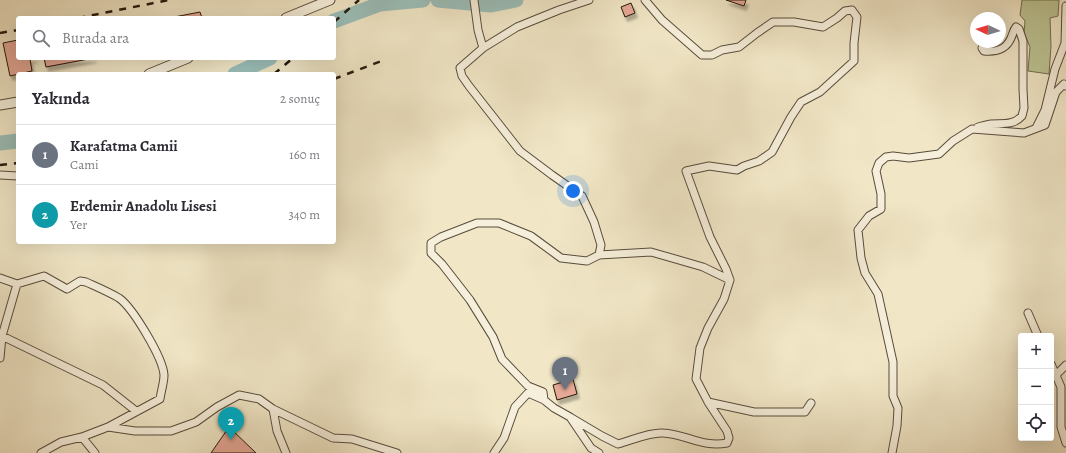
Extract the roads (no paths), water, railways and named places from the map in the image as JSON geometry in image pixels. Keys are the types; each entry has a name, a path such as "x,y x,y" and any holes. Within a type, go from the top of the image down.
{"street":[{"path":"291,16 330,0"},
{"path":"474,0 478,30 483,48"},
{"path":"590,0 559,10 517,27 483,48 460,68 462,76 520,151 582,196 594,222 602,245 599,255"},
{"path":"494,453 504,438 515,407 528,393 544,400 554,408 618,444 648,434 662,432 684,436 704,444 717,445 726,443 729,438 728,431 708,402 696,379 700,348 708,328 724,299 730,280 710,237 686,170 709,166 737,170 759,161 772,152 791,116 801,102 820,92 854,60 857,17 852,10 845,11 823,27 794,22 773,22 756,33 740,47 722,50 712,55 702,55 662,20 644,0"},
{"path":"1036,128 1045,110 1055,69 1065,43 1066,6"},
{"path":"892,453 897,426 898,408 893,396 893,362 878,294 865,273 861,258 858,230 869,216 881,209 881,194 876,171 879,163 886,157 893,156 909,158 939,154 953,141 972,129 990,124 1006,124 1014,122 1022,116 1024,108 1023,41 1019,29 1016,27 1013,30 1012,38 1006,46"},
{"path":"982,48 984,51 1001,50 1003,48"},
{"path":"154,72 183,60"},
{"path":"972,129 1024,133 1045,125 1056,92 1064,84 1066,86"},
{"path":"0,105 16,102"},
{"path":"0,175 16,176"},
{"path":"544,400 543,392 528,386 502,359 493,337 470,300 442,264 431,253 431,243 441,237 478,223 499,223 530,236 561,258 587,261 599,255 651,252 703,266 730,280"},
{"path":"0,278 17,284 44,276 67,289 80,281 86,282 119,298 128,306 148,338 159,359 164,374 160,399 108,427 82,437 61,442 42,453"},
{"path":"0,358 1,336 17,284"},
{"path":"1028,313 1037,333"},
{"path":"1,336 102,385 136,411"},
{"path":"1056,375 1066,364"},
{"path":"1053,369 1061,387 1061,428 1066,444"},
{"path":"108,427 135,431 171,431 196,422 217,407 239,395 259,400 273,409 333,438 352,439 397,453"},
{"path":"708,402 754,412 805,412 811,403"},
{"path":"273,409 277,431 286,453"},
{"path":"570,417 591,448 599,453"},
{"path":"82,437 96,453"}],"waterway":[{"path":"336,20 380,4 423,0"},
{"path":"438,0 491,5 516,0"},
{"path":"239,72 266,60"},
{"path":"0,143 16,141"}],"railway":[{"path":"88,16 169,0"},
{"path":"336,20 359,0"},
{"path":"0,33 16,30"},
{"path":"276,72 291,60"},
{"path":"336,78 384,60"},
{"path":"0,165 16,163"}],"place":[{"name":"Karafatma Camii","path":"565,390"},
{"name":"Erdemir Anadolu Lisesi","path":"231,440"}]}
